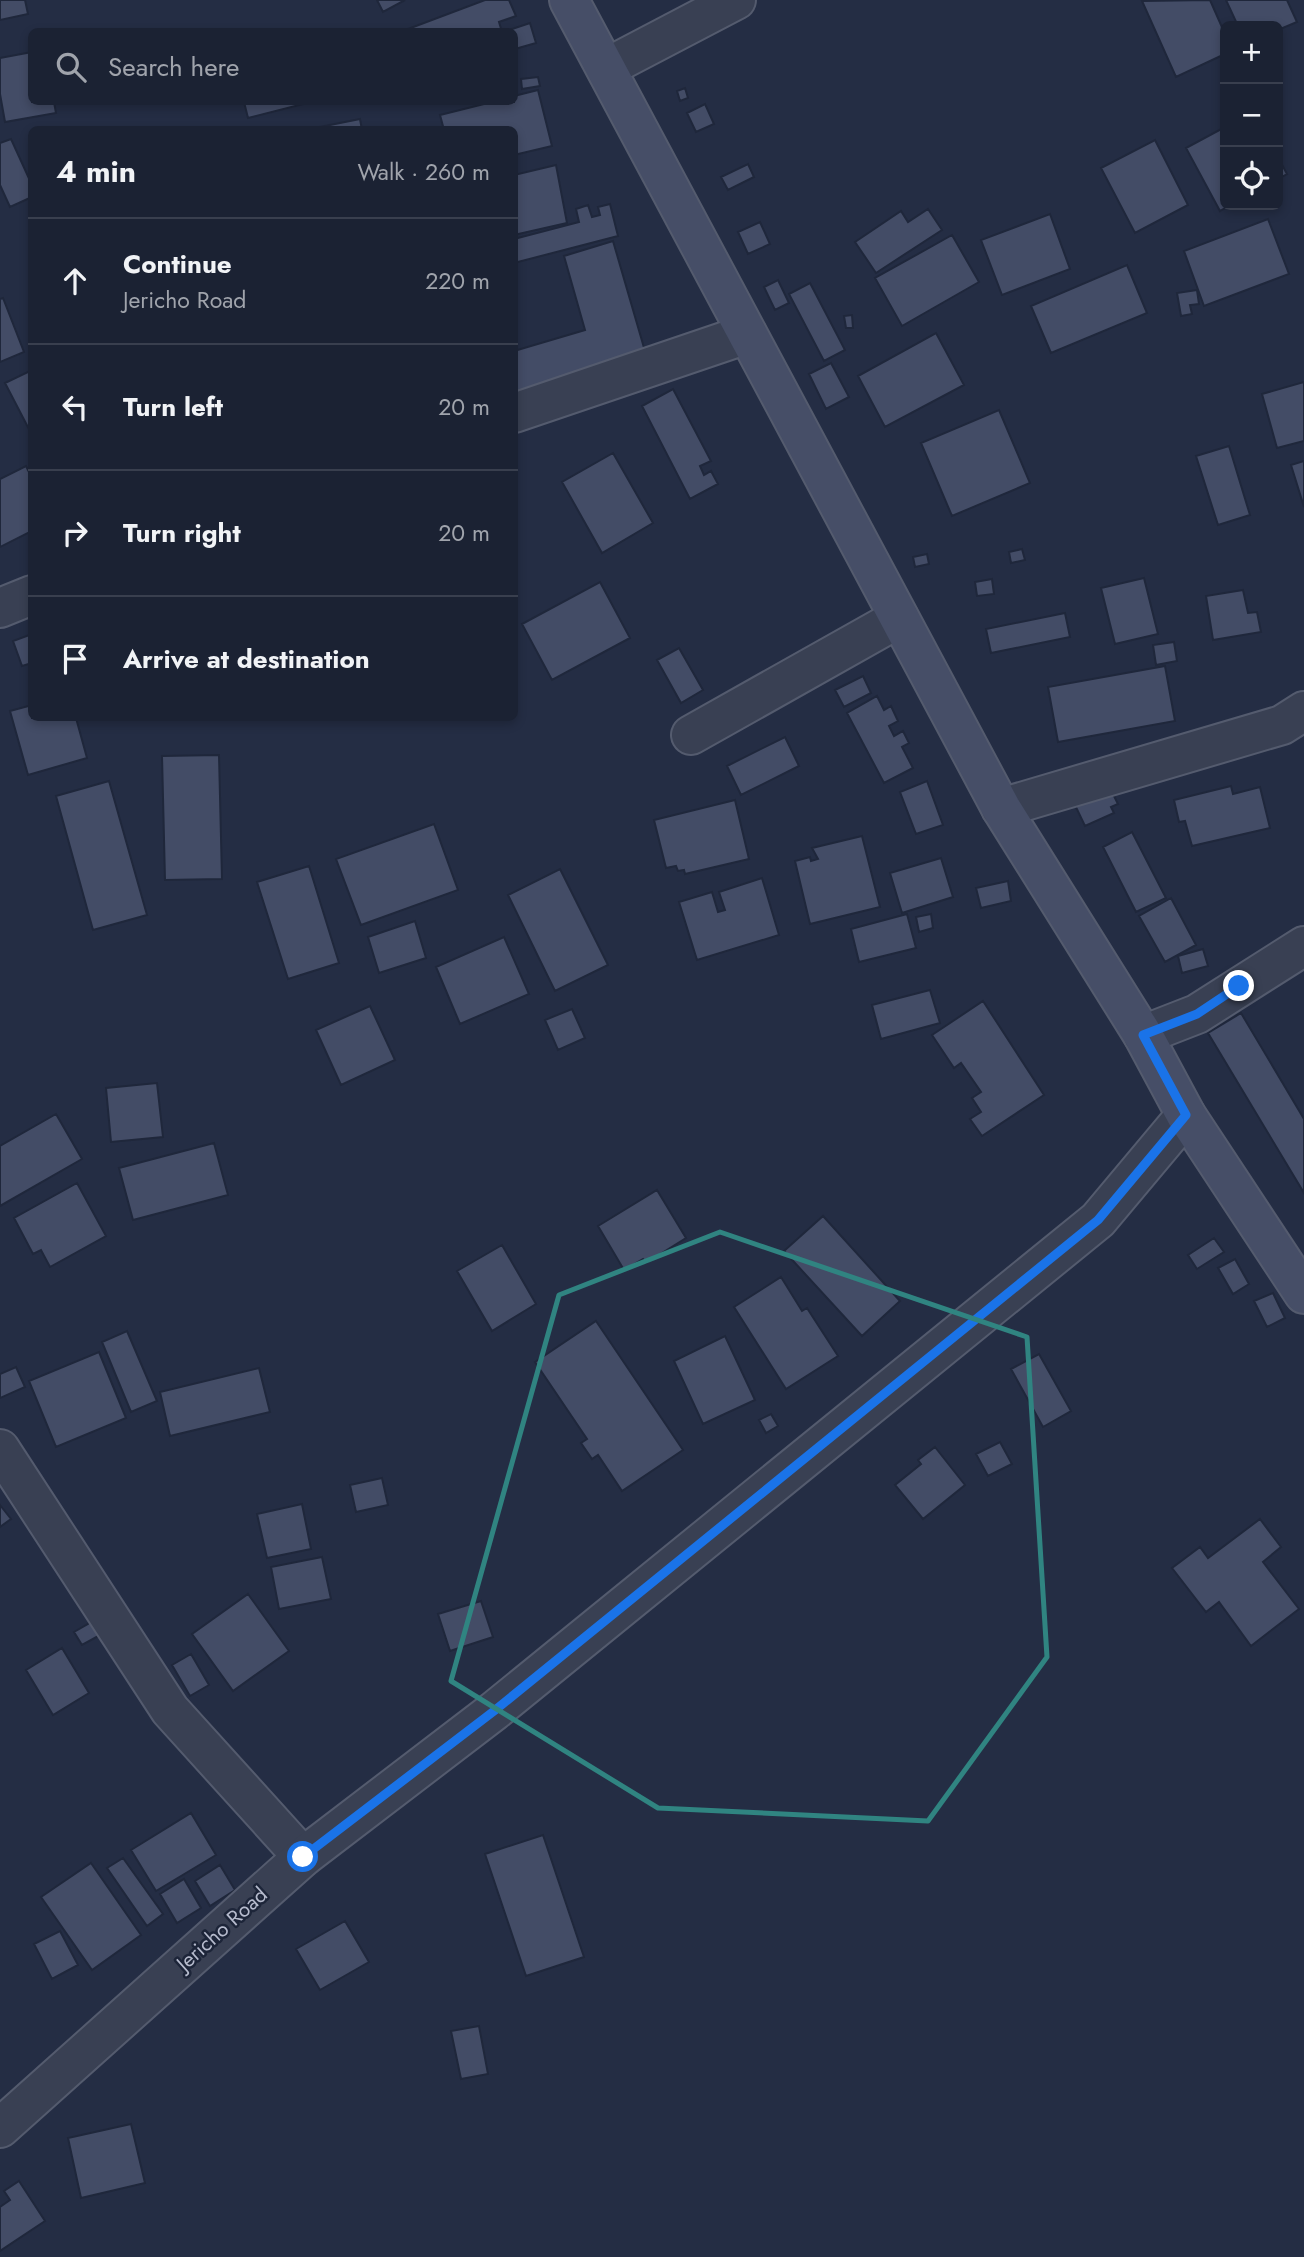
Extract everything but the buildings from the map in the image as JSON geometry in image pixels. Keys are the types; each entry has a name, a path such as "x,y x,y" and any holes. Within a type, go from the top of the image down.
{"main road":[{"path":"569,0 1001,808 1143,1035 1186,1115 1304,1294"}],"street":[{"path":"606,68 736,0"},
{"path":"518,412 747,334"},
{"path":"0,608 28,597"},
{"path":"691,735 899,618"},
{"path":"1001,808 1282,724 1304,711"},
{"path":"1143,1035 1197,1014 1304,946"},
{"name":"Jericho Road","path":"0,2128 303,1857 494,1711 1098,1220 1186,1115"},
{"path":"0,1450 170,1710 303,1857"}],"highlighted area":[{"path":"720,1232 1027,1337 1047,1657 928,1821 658,1808 451,1681 559,1295"}],"route":[{"path":"303,1857 494,1711 1098,1220 1186,1115 1143,1035 1197,1014 1239,986"}]}
